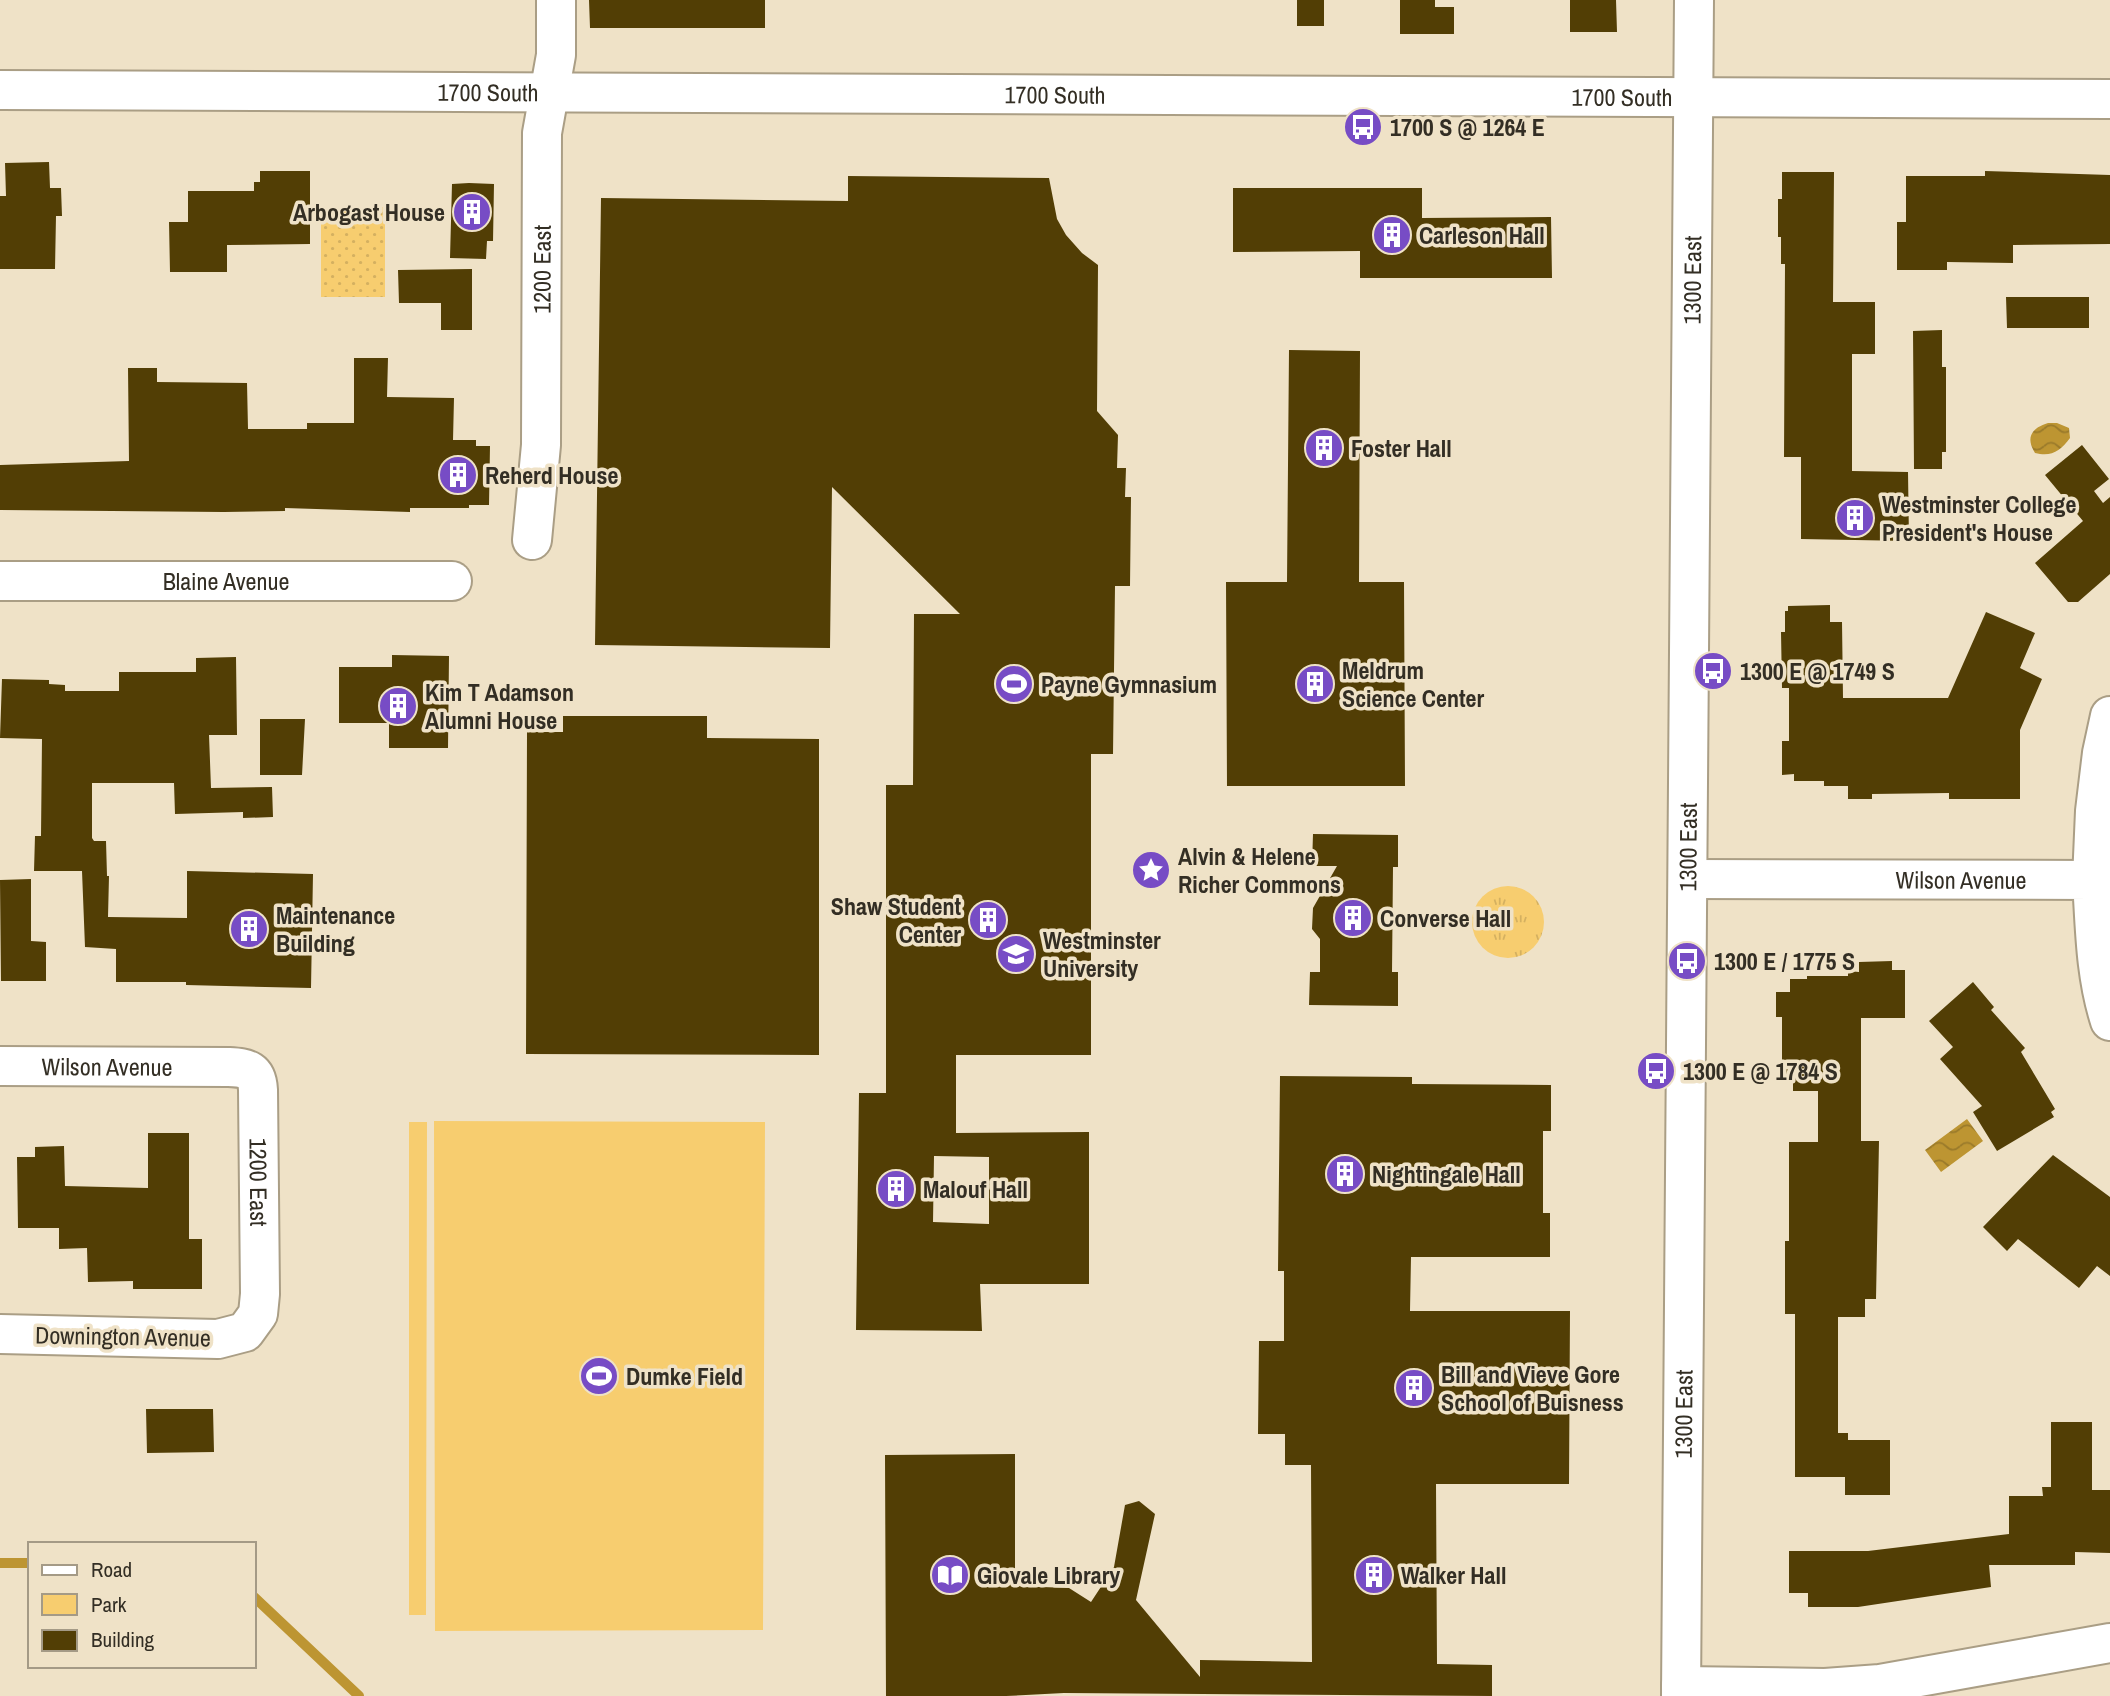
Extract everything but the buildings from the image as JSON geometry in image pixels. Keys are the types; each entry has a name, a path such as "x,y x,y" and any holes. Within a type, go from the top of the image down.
{"street":[{"name":"1200 East","path":"532,540 541,445 542,133 556,55 556,0"},
{"name":"1300 East","path":"1681,1691 1694,0"},
{"name":"1700 South","path":"0,90 2110,99"},
{"name":"Blaine Avenue","path":"0,581 452,581"},
{"path":"2110,716 2102,753 2095,811 2092,880 2095,943 2110,1020"},
{"name":"Wilson Avenue","path":"1688,879 2092,880"},
{"name":"Wilson Avenue","path":"0,1066 213,1067"},
{"name":"1200 East","path":"213,1067 246,1068 256,1076 258,1082 260,1294 258,1314 245,1332"},
{"name":"Downington Avenue","path":"0,1334 218,1339 245,1332"},
{"path":"1681,1691 1870,1685 2110,1643"}],"green space":[{"path":"321,207 385,207 385,297 321,297"},
{"path":"1515,886 1534,896 1542,908 1542,936 1534,948 1522,956 1501,958 1482,948 1474,936 1472,915 1482,896 1494,888"},
{"name":"Dumke Field","path":"434,1121 765,1122 763,1630 435,1631"},
{"path":"409,1122 427,1122 426,1615 409,1615"}],"water":[{"path":"2048,423 2069,428 2070,438 2055,452 2035,453 2030,438 2034,430"},
{"path":"1967,1119 1983,1141 1941,1172 1925,1150"}],"waterway":[{"path":"0,1563 28,1563"},
{"path":"256,1599 359,1696"}],"place":[{"name":"1700 S @ 1264 E","path":"1363,127"},
{"name":"Arbogast House","path":"472,212"},
{"name":"Carleson Hall","path":"1392,235"},
{"name":"Foster Hall","path":"1324,448"},
{"name":"Reherd House","path":"458,475"},
{"name":"Westminster College President's House","path":"1855,518"},
{"name":"1300 E @ 1749 S","path":"1713,671"},
{"name":"Payne Gymnasium","path":"1014,684"},
{"name":"Meldrum Science Center","path":"1315,684"},
{"name":"Kim T Adamson Alumni House","path":"398,706"},
{"name":"Alvin & Helene Richer Commons","path":"1151,870"},
{"name":"Converse Hall","path":"1353,918"},
{"name":"Shaw Student Center","path":"988,920"},
{"name":"Maintenance Building","path":"249,929"},
{"name":"Westminster University","path":"1016,954"},
{"name":"1300 E / 1775 S","path":"1687,961"},
{"name":"1300 E @ 1784 S","path":"1656,1071"},
{"name":"Nightingale Hall","path":"1345,1174"},
{"name":"Malouf Hall","path":"896,1189"},
{"name":"Dumke Field","path":"599,1376"},
{"name":"Bill and Vieve Gore School of Buisness","path":"1414,1388"},
{"name":"Giovale Library","path":"950,1575"},
{"name":"Walker Hall","path":"1374,1575"}]}
